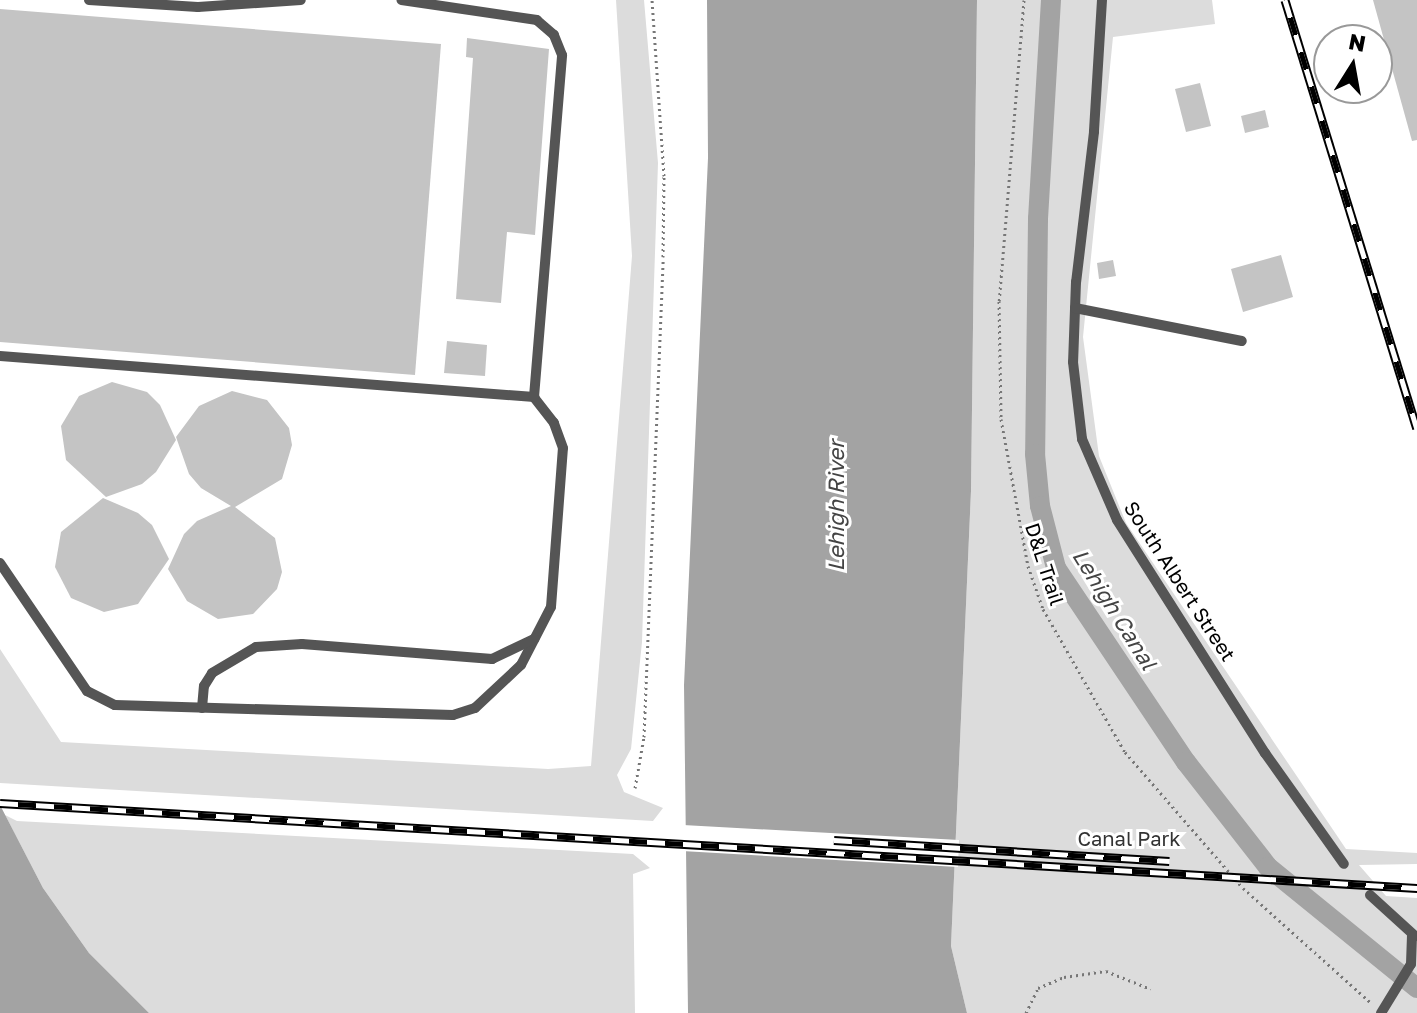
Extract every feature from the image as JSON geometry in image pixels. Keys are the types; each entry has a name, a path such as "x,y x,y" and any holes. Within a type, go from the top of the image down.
{"lane":[{"path":"89,0 198,7 301,0"},
{"path":"0,563 87,691 115,705 453,715 475,708 501,689 536,638 551,607 563,448 554,423 534,397 562,55 554,35 537,20 401,0"},
{"name":"South Albert Street","path":"1102,0 1075,308 1073,362 1082,439 1117,520 1265,753 1344,864"},
{"path":"1075,308 1242,341"},
{"path":"0,356 534,397"},
{"path":"202,708 204,686 212,673 256,647 302,644 492,659 536,638"},
{"path":"1370,895 1414,935 1411,964 1380,1013"}],"path":[{"path":"635,788 645,709 663,272 664,176 652,0"},
{"name":"D&L Trail","path":"1024,0 999,301 1001,419 1021,540 1043,609 1125,752 1243,888 1350,979 1380,1013"},
{"path":"1026,1013 1038,988 1064,977 1106,971 1151,989"}],"green space":[{"path":"616,0 644,0 658,163 642,642 631,749 617,775 624,792 663,808 653,821 0,783 0,649 61,742 548,769 591,766 632,256"},
{"name":"Canal Park","path":"977,0 1212,0 1215,24 1113,37 1083,337 1099,456 1126,523 1346,849 1417,853 1417,864 1359,865 1386,896 1417,898 1417,1013 967,1013 951,946 971,491"},
{"path":"5,815 17,821 633,854 650,868 633,874 635,1013 149,1013 89,953 43,888"}],"water":[{"name":"Lehigh River","path":"707,0 977,0 971,491 951,946 967,1013 688,1013 684,685 708,158"},
{"path":"0,805 43,888 89,953 149,1013 0,1013"}],"pier":[{"path":"683,825 959,840 958,867 682,851"}],"building":[{"path":"1373,0 1417,0 1417,140 1412,141 1393,72 1393,24 1380,24"},
{"path":"0,9 441,44 415,375 0,342"},
{"path":"467,38 549,49 535,235 507,232 501,303 456,299 473,58 466,57"},
{"path":"1200,83 1211,126 1186,132 1175,89"},
{"path":"1265,110 1269,127 1245,133 1241,116"},
{"path":"1281,255 1293,297 1243,312 1231,269"},
{"path":"1113,260 1116,276 1099,279 1097,263"},
{"path":"447,341 487,345 485,376 444,373"},
{"path":"112,382 147,392 160,405 176,440 156,472 142,484 106,497 66,460 61,426 79,396"},
{"path":"232,391 267,400 289,428 292,445 282,479 235,507 275,538 282,572 277,589 253,614 218,619 187,601 168,569 184,534 197,521 231,506 201,488 189,474 176,437 199,406"},
{"path":"103,498 138,513 152,525 169,559 138,604 104,612 71,598 55,567 61,532"}],"waterway":[{"name":"Lehigh Canal","path":"1051,0 1038,219 1035,454 1040,506 1056,568 1186,762 1268,867 1417,988"}],"railway":[{"path":"1285,0 1417,428"},
{"path":"0,803 1417,888"},
{"path":"834,840 1169,861"}]}
